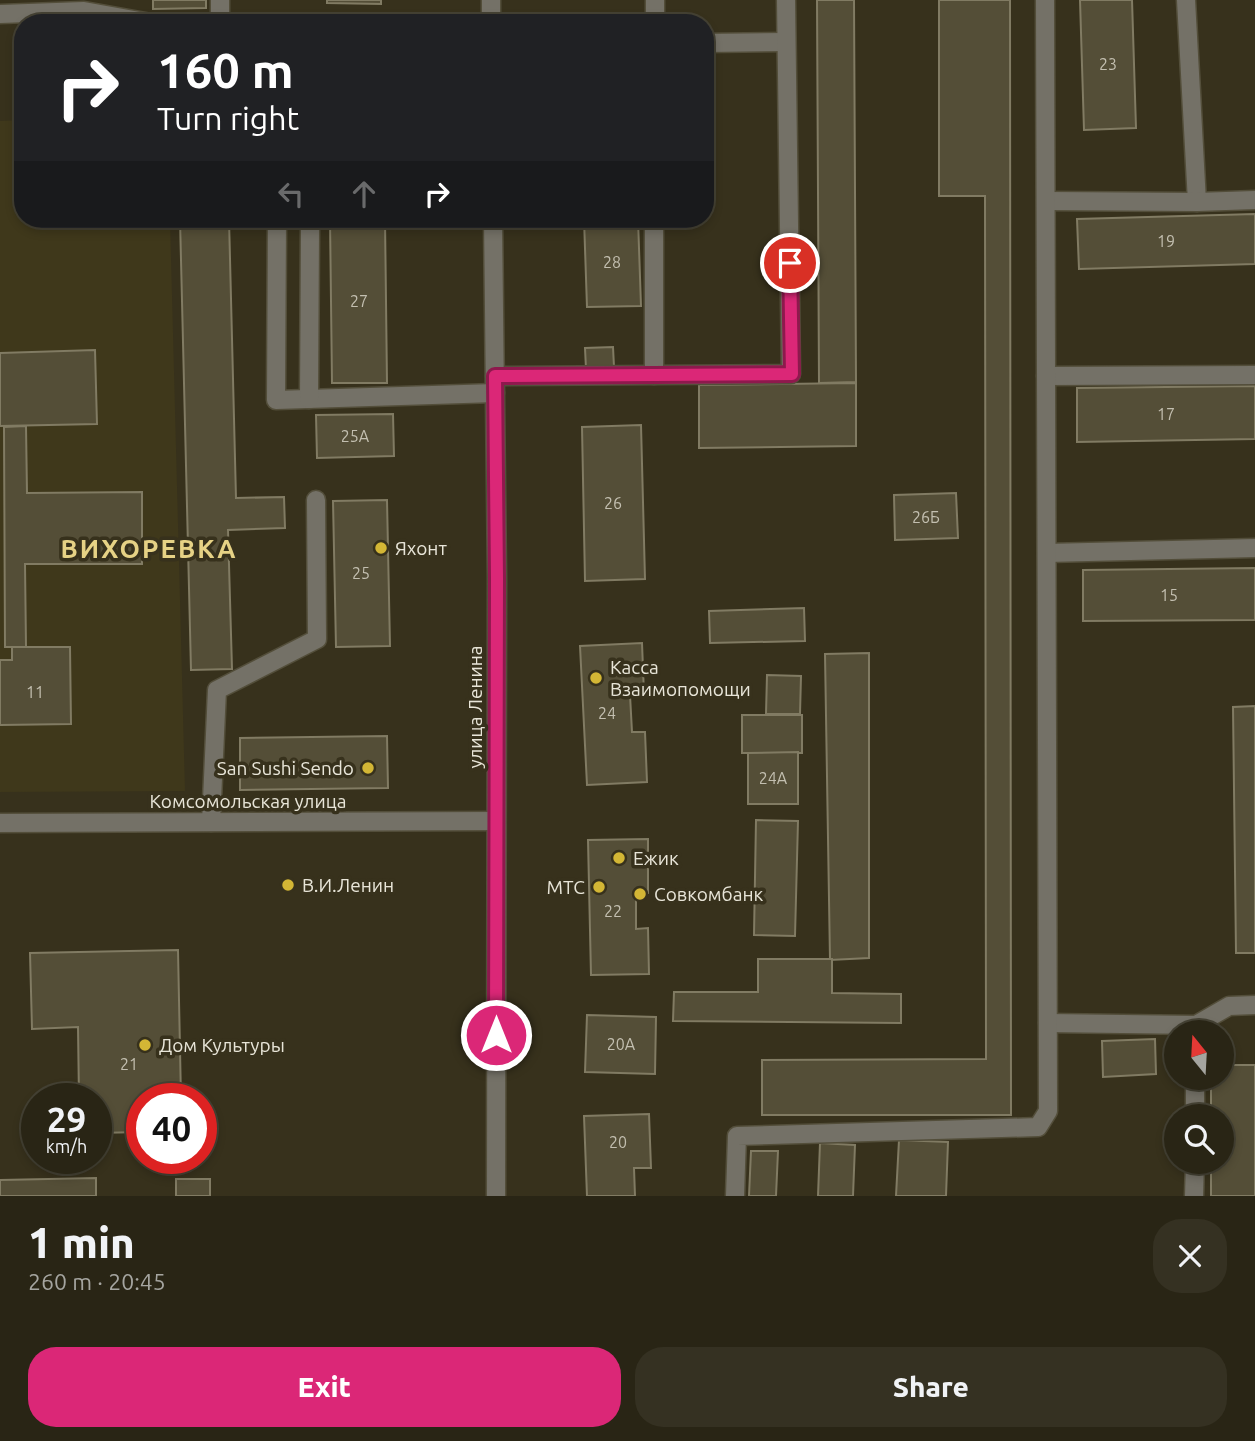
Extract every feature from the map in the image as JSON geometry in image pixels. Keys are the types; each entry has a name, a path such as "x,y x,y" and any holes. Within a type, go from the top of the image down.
{"street":[{"path":"277,228 276,400 654,375 792,374 786,0"},
{"path":"734,1196 737,1136 1038,1127 1048,1111 1045,0"},
{"path":"1186,0 1197,202"},
{"path":"0,14 84,11 101,14"},
{"path":"714,43 786,42"},
{"path":"1046,201 1255,200"},
{"name":"улица Ленина","path":"493,228 497,578 496,1196"},
{"path":"654,228 654,375"},
{"path":"309,399 310,230"},
{"path":"1046,376 1255,375"},
{"path":"211,822 217,690 317,639 316,500"},
{"path":"1047,553 1255,548"},
{"name":"Комсомольская улица","path":"0,823 496,821"},
{"path":"1209,1020 1229,1006 1255,1005"},
{"path":"1048,1023 1164,1028"},
{"path":"1194,1196 1195,1174"}],"shaded area":[{"path":"14,120 14,228 170,228 185,791 0,792 0,121"}],"building":[{"path":"153,0 206,0 206,8 153,9"},
{"path":"327,0 381,0 381,4 327,3"},
{"path":"817,0 854,0 856,382 819,383"},
{"path":"939,0 1010,0 1011,1115 762,1115 762,1060 986,1059 985,196 939,196"},
{"path":"1080,0 1132,0 1136,128 1084,130"},
{"path":"1255,214 1255,264 1079,269 1077,219"},
{"path":"180,228 229,228 236,498 284,497 285,528 228,530 232,669 191,670"},
{"path":"330,228 385,228 387,383 332,383"},
{"path":"584,228 638,228 641,306 587,307"},
{"path":"613,347 614,367 586,369 585,348"},
{"path":"95,350 97,424 0,426 0,353"},
{"path":"856,383 856,446 699,448 699,385"},
{"path":"1255,386 1255,439 1077,442 1077,388"},
{"path":"393,414 394,456 317,458 316,415"},
{"path":"641,425 645,579 585,581 582,427"},
{"path":"26,426 27,493 142,492 142,564 25,564 26,647 5,647 4,427"},
{"path":"956,493 958,538 895,540 894,495"},
{"path":"387,500 390,646 336,647 333,501"},
{"path":"1255,568 1255,620 1083,621 1083,570"},
{"path":"804,608 805,641 710,643 709,611"},
{"path":"642,643 644,694 630,695 632,732 645,732 647,782 587,785 580,646"},
{"path":"12,647 70,647 71,724 0,725 0,660 12,660"},
{"path":"869,653 869,958 830,960 825,654"},
{"path":"767,675 801,676 800,714 766,714"},
{"path":"1255,706 1255,953 1236,953 1233,707"},
{"path":"742,715 802,715 802,753 742,753"},
{"path":"387,736 388,788 240,790 240,738"},
{"path":"798,752 798,804 748,804 748,753"},
{"path":"756,820 798,821 795,936 754,935"},
{"path":"648,839 648,893 636,893 636,929 648,928 649,974 591,975 588,840"},
{"path":"178,950 181,1083 126,1083 126,1132 112,1133 112,1083 79,1083 78,1027 32,1029 30,953"},
{"path":"758,959 832,959 832,993 901,994 901,1023 673,1021 674,992 758,992"},
{"path":"587,1015 656,1017 655,1074 585,1072"},
{"path":"1155,1039 1156,1074 1103,1077 1102,1041"},
{"path":"1234,1065 1255,1065 1255,1196 1211,1196 1211,1174 1234,1174 1234,1104 1211,1104 1211,1090 1234,1090"},
{"path":"649,1114 651,1168 634,1168 635,1196 587,1196 584,1116"},
{"path":"899,1140 948,1142 946,1196 896,1196"},
{"path":"820,1143 855,1145 853,1196 818,1196"},
{"path":"751,1151 778,1151 776,1196 749,1196"},
{"path":"96,1178 96,1196 0,1196 0,1180"},
{"path":"176,1179 210,1179 210,1196 176,1196"}],"place":[{"name":"Яхонт","path":"381,548"},
{"name":"Касса Взаимопомощи","path":"596,678"},
{"name":"San Sushi Sendo","path":"368,768"},
{"name":"Ежик","path":"619,858"},
{"name":"В.И.Ленин","path":"288,885"},
{"name":"МТС","path":"599,887"},
{"name":"Совкомбанк","path":"640,894"},
{"name":"Дом Культуры","path":"145,1045"}],"district":[{"name":"ВИХОРЕВКА","path":"149,548"}],"route":[{"path":"496,1035 495,376 792,374 790,263"}]}
